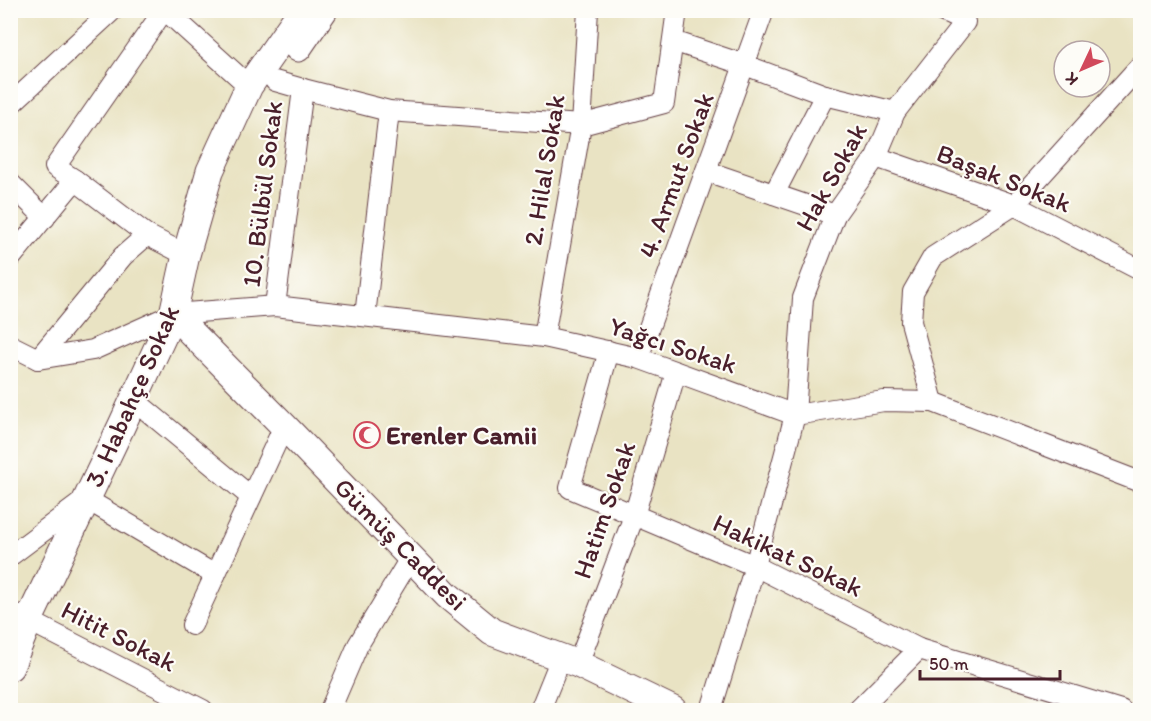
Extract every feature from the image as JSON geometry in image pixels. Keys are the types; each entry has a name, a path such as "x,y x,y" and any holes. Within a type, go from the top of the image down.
{"street":[{"path":"10,105 112,10"},
{"path":"186,255 147,235 55,167 164,10 249,86 275,81 389,111 581,125 664,103 677,10"},
{"name":"3. Habahçe Sokak","path":"10,667 20,615 86,500 173,315 186,255 210,171 249,86 302,10"},
{"path":"275,81 324,10"},
{"name":"2. Hilal Sokak","path":"544,337 581,125 588,10"},
{"name":"4. Armut Sokak","path":"638,358 765,10"},
{"name":"Hak Sokak","path":"711,711 755,566 795,415 803,298 835,215 876,157 895,112 965,22 939,10"},
{"path":"673,42 745,65 825,95 895,112"},
{"path":"933,402 911,322 913,292 933,257 1014,205 1140,66"},
{"name":"10. Bülbül Sokak","path":"275,306 303,89"},
{"path":"774,194 825,95"},
{"path":"365,316 389,111"},
{"name":"Başak Sokak","path":"876,157 1014,205 1140,270"},
{"path":"706,171 835,215"},
{"path":"10,259 75,180"},
{"path":"10,183 45,218"},
{"path":"10,345 38,359 123,256 147,235"},
{"name":"Yağcı Sokak","path":"38,359 93,350 173,315 275,306 365,316 544,337 609,351 638,358 795,415 884,401 933,402 1140,482"},
{"name":"Gümüş Caddesi","path":"173,315 447,595 492,632 569,661 673,711"},
{"name":"Hakikat Sokak","path":"609,351 570,488 755,566 919,649 1121,711"},
{"name":"Hatim Sokak","path":"540,711 569,661 634,516 676,372"},
{"path":"134,400 251,497"},
{"path":"192,625 284,426"},
{"path":"10,556 86,500 215,575"},
{"path":"330,711 358,645 411,557"},
{"name":"Hitit Sokak","path":"20,615 203,711"},
{"path":"858,711 919,649"}],"place":[{"name":"Erenler Camii","path":"367,435"}]}
